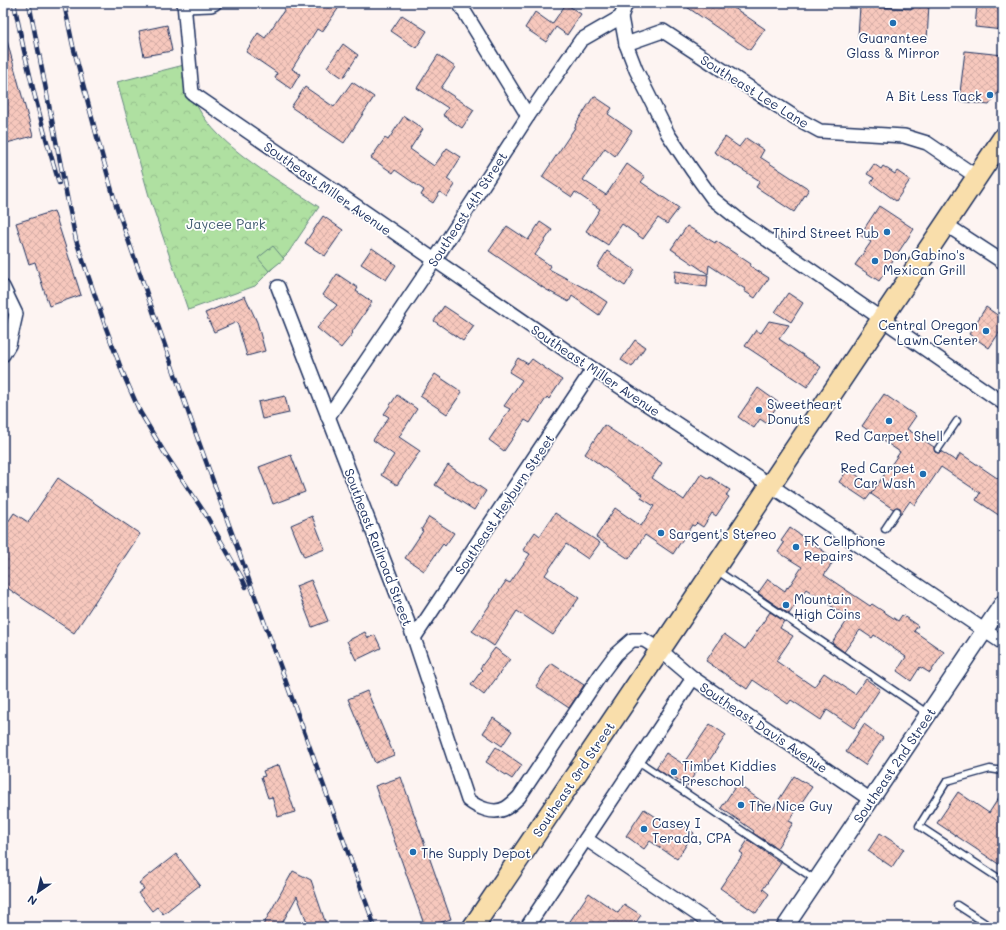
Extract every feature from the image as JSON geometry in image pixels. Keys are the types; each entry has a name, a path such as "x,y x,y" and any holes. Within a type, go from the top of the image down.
{"main road":[{"name":"Southeast 3rd Street","path":"473,927 1003,138"}],"street":[{"path":"185,5 211,5 215,3"},
{"path":"459,3 528,116"},
{"path":"626,3 621,17 626,44 636,70 668,134 713,199 743,223 1003,403"},
{"name":"Southeast Miller Avenue","path":"185,5 192,93 593,369 770,485 1003,643"},
{"name":"Southeast 4th Street","path":"328,417 434,261 528,116 581,40 621,17"},
{"name":"Southeast Lee Lane","path":"626,44 663,31 796,118 820,131 904,136 927,143 977,177"},
{"path":"946,224 1003,262"},
{"path":"3,287 16,314 6,350"},
{"name":"Southeast Railroad Street","path":"278,287 414,638 468,800 476,806 491,810 505,809 519,798 601,674 616,654 632,640 644,640 660,650"},
{"name":"Southeast Heyburn Street","path":"414,638 593,369"},
{"name":"Southeast 2nd Street","path":"785,927 1003,603"},
{"name":"Southeast Davis Avenue","path":"660,650 693,678 871,800"},
{"path":"527,927 693,678"},
{"path":"586,839 716,927"}],"lane":[{"path":"938,449 957,421"},
{"path":"885,529 897,511"},
{"path":"714,569 928,714"},
{"path":"638,761 816,880"},
{"path":"1003,771 990,769 947,781 919,826 1003,881"},
{"path":"957,905 992,927"}],"green space":[{"name":"Jaycee Park","path":"184,65 197,106 220,136 235,150 269,175 319,207 288,253 255,286 188,310 149,196 117,82"},
{"path":"273,246 284,259 269,271 258,258"}],"building":[{"path":"289,3 342,3 322,32 317,29 292,69 300,74 291,89 275,78 277,73 246,52 258,33 265,38"},
{"path":"681,3 727,3 765,29 750,50"},
{"name":"Guarantee Glass & Mirror","path":"913,3 929,3 927,41 858,37 860,6 913,9"},
{"path":"566,4 581,14 567,35 556,27 546,42 525,28 535,12 552,24"},
{"path":"977,5 1003,8 1003,30 975,27"},
{"path":"402,15 427,31 416,48 391,31"},
{"path":"167,25 172,51 144,56 139,31"},
{"path":"3,41 7,41 33,136 3,144"},
{"path":"343,44 358,55 343,78 327,67"},
{"path":"965,51 1003,55 1003,85 989,105 959,101"},
{"path":"438,55 455,67 441,88 474,110 462,128 443,115 448,108 417,88"},
{"path":"352,82 374,97 344,143 291,107 305,87 334,107"},
{"path":"594,96 612,108 608,114 632,131 615,156 605,148 583,180 606,195 627,164 645,177 641,182 679,208 667,224 658,218 643,239 622,224 608,245 586,231 600,209 575,192 572,197 542,177"},
{"path":"404,116 423,129 410,149 434,166 447,148 461,157 447,179 455,185 447,197 440,192 433,203 421,195 424,190 395,170 393,173 371,158 385,138 388,140"},
{"path":"725,137 739,147 746,138 764,150 760,157 809,189 794,212 756,187 760,181 714,152"},
{"path":"874,164 881,169 883,166 895,174 897,171 910,180 896,201 871,183 874,178 867,174"},
{"name":"Third Street Pub","path":"879,206 914,229 879,281 855,265 871,242 860,235"},
{"path":"54,211 81,295 49,306 35,262 29,264 16,223"},
{"path":"323,216 343,230 325,256 305,243"},
{"path":"540,222 552,230 535,255 551,266 549,269 586,288 607,302 599,315 572,296 569,302 545,289 489,251 507,226 528,240"},
{"path":"687,226 715,243 716,241 769,278 755,298 744,291 745,289 709,265 708,274 671,249"},
{"path":"372,248 396,265 386,280 361,264"},
{"path":"607,251 635,270 625,286 597,267"},
{"path":"675,271 708,275 707,287 674,283"},
{"path":"337,274 358,288 356,291 372,302 352,332 353,333 341,348 317,328 337,305 323,295"},
{"path":"788,293 803,303 791,322 775,312"},
{"path":"245,296 257,322 265,351 247,356 237,322 214,332 205,313"},
{"path":"444,306 474,326 463,341 434,321"},
{"name":"Central Oregon Lawn Center","path":"986,307 1003,319 1003,327 989,348 969,334"},
{"path":"769,321 789,325 779,339 821,367 807,387 745,346 756,330 761,333"},
{"path":"635,340 645,347 632,367 621,360"},
{"path":"518,358 528,364 532,359 562,380 549,399 547,397 530,423 525,420 504,451 489,440 510,409 504,406 522,380 509,372"},
{"path":"435,374 462,392 447,414 420,396"},
{"name":"Sweetheart Donuts","path":"758,388 779,403 766,423 760,419 754,428 738,417"},
{"path":"884,394 916,416 907,429 934,447 935,452 942,452 956,461 960,453 1003,482 1003,518 976,500 980,493 941,467 915,505 910,501 901,514 900,508 897,507 893,509 871,494 900,452 862,426"},
{"path":"397,395 417,409 399,437 420,451 397,485 381,475 394,455 373,440 389,417 384,414"},
{"path":"285,396 289,413 262,419 258,402"},
{"path":"604,425 662,463 652,478 684,500 701,474 709,479 710,477 730,490 726,495 729,497 716,516 712,513 703,527 697,523 694,526 692,525 673,554 645,535 629,559 596,537 615,508 641,526 654,506 641,498 643,495 585,454"},
{"path":"291,455 305,492 273,504 259,467"},
{"path":"448,465 486,491 474,510 435,485"},
{"path":"848,469 875,488 866,500 839,482"},
{"path":"58,478 140,534 74,633 3,585 3,519 8,522 14,513 28,522"},
{"path":"555,513 600,543 588,559 566,544 545,575 579,598 553,635 517,611 494,646 472,631 506,581 510,583 530,554 523,550 535,532 540,536"},
{"path":"312,516 325,549 304,557 291,525"},
{"path":"429,517 454,533 445,546 443,544 424,571 405,558 423,531 421,530"},
{"path":"790,528 835,559 824,575 870,606 872,604 898,621 902,615 918,626 914,631 944,652 930,673 920,667 911,681 897,671 906,657 874,635 872,638 860,630 844,652 832,643 849,618 806,589 789,614 758,593 768,579 785,591 802,567 778,552 784,543 781,541"},
{"path":"311,580 328,621 312,627 296,586"},
{"path":"770,612 784,621 780,628 793,636 776,661 814,687 824,673 855,694 866,679 880,689 854,728 827,710 821,720 791,700 788,704 753,680 747,689 706,661 724,634 745,649"},
{"path":"365,632 368,638 375,635 381,648 356,660 347,641"},
{"path":"495,648 510,659 484,695 471,685 482,670 480,668"},
{"path":"551,663 584,685 569,708 536,686"},
{"path":"367,691 394,755 375,763 348,699"},
{"path":"493,718 512,731 502,746 483,733"},
{"path":"710,724 726,735 707,764 703,761 687,786 671,775 669,777 656,768 666,753 683,764"},
{"path":"864,724 883,738 865,765 846,752"},
{"path":"496,747 522,765 512,779 486,762"},
{"path":"279,765 295,812 278,817 272,797 268,798 261,777 265,776 263,771"},
{"path":"794,776 812,787 789,821 793,823 777,848 753,833 754,831 721,808 737,784 773,809"},
{"name":"The Supply Depot","path":"401,777 451,919 427,927 425,927 375,786"},
{"path":"1003,791 1003,867 937,823 958,792 989,813"},
{"path":"644,809 674,829 679,822 694,833 677,859 650,841 644,849 626,836"},
{"path":"880,833 904,849 892,867 868,851"},
{"path":"748,840 781,863 763,889 769,894 756,913 720,888 743,854 740,852"},
{"path":"176,854 200,885 163,914 157,907 152,911 138,893 144,889 139,883"},
{"path":"293,871 311,880 327,927 309,927 297,896 280,927 262,927"},
{"path":"589,893 618,913 624,904 641,915 633,927 566,927"}],"railway":[{"path":"14,3 34,94 59,183"},
{"path":"29,3 76,240 106,328 122,371 140,412 164,452 206,515 246,587"},
{"path":"64,3 73,46 116,205 192,423 375,927"}],"place":[{"name":"Guarantee Glass & Mirror","path":"893,23"},
{"name":"A Bit Less Tack","path":"990,95"},
{"name":"Third Street Pub","path":"887,232"},
{"name":"Don Gabino's Mexican Grill","path":"875,261"},
{"name":"Central Oregon Lawn Center","path":"986,331"},
{"name":"Sweetheart Donuts","path":"759,410"},
{"name":"Red Carpet Shell","path":"889,421"},
{"name":"Red Carpet Car Wash","path":"923,474"},
{"name":"Sargent's Stereo","path":"661,533"},
{"name":"FK Cellphone Repairs","path":"796,547"},
{"name":"Mountain High Coins","path":"786,605"},
{"name":"Timbet Kiddies Preschool","path":"674,772"},
{"name":"The Nice Guy","path":"741,805"},
{"name":"Casey I Terada, CPA","path":"644,829"},
{"name":"The Supply Depot","path":"413,852"}]}
